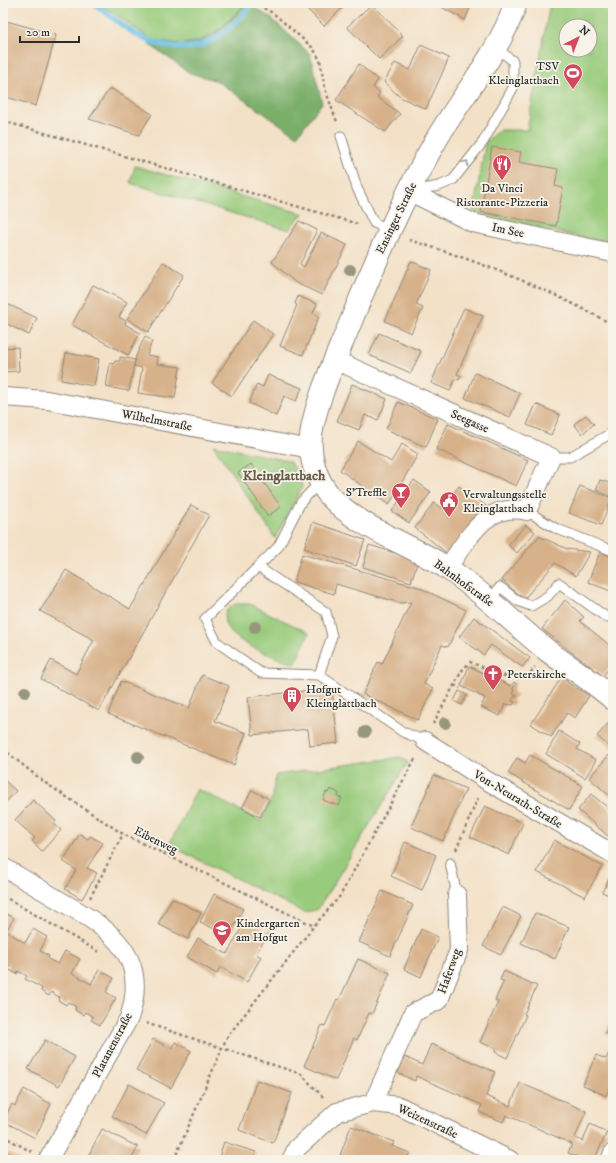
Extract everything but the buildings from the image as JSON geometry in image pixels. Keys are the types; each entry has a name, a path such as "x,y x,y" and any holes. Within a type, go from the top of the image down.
{"main road":[{"name":"Ensinger Straße","path":"311,449 311,435 318,408 335,360 389,231 408,191 439,136 508,24 516,3"},
{"name":"Bahnhofstraße","path":"311,449 315,469 320,482 336,502 351,513 447,568 548,650 613,699"}],"street":[{"name":"Im See","path":"408,191 473,223 613,253"},
{"name":"Seegasse","path":"335,360 551,457"},
{"name":"Wilhelmstraße","path":"3,397 47,400 311,449"},
{"path":"447,568 480,523 492,515 514,508 527,511 551,457"},
{"name":"Von-Neurath-Straße","path":"426,741 486,780 613,854"},
{"name":"Platanenstraße","path":"3,867 82,913 116,938 130,962 134,975 134,1004 129,1018 41,1157"},
{"name":"Haferweg","path":"373,1103 413,1013 439,1000 459,950 457,895"},
{"name":"Weizenstraße","path":"291,1160 297,1148 338,1112 373,1103 399,1106 510,1160"},
{"path":"610,1160 613,1153"}],"lane":[{"path":"408,191 439,186 453,180 483,142 513,88 513,61 495,47"},
{"path":"341,136 357,188 374,223 389,231"},
{"path":"551,457 570,457 613,432"},
{"path":"320,482 301,502 278,547 205,619 217,642 261,673 319,675 403,732 426,741"},
{"path":"527,511 555,528 613,550"},
{"path":"258,567 326,612 332,636 319,675"},
{"path":"489,601 500,587 518,601 531,606 548,596 559,584 606,617"},
{"name":"Haferweg","path":"450,863 457,895"}],"path":[{"path":"253,3 273,13 313,48 320,60 325,89 341,136"},
{"path":"3,121 389,231 539,288 587,310 613,325"},
{"path":"434,722 462,669 470,662 507,677 528,676"},
{"path":"491,677 493,671"},
{"path":"454,685 460,688"},
{"name":"Eibenweg","path":"3,749 44,782 123,834 314,926"},
{"path":"174,1160 227,1037 314,926 340,896 414,761"},
{"path":"450,863 477,800"},
{"path":"82,913 123,834"},
{"path":"3,896 101,953"},
{"path":"129,1018 301,1074 338,1112"},
{"path":"3,1136 41,1157"}],"green space":[{"path":"99,3 246,3 221,28 198,42 180,44 152,40"},
{"path":"246,3 271,18 310,54 322,103 297,136 217,81 190,73 150,45 152,40 186,44 205,39 224,26"},
{"name":"TSV Kleinglattbach","path":"550,3 613,3 613,243 566,234 473,212 486,141 499,130 527,130"},
{"path":"135,166 304,214 297,219 289,230 130,183"},
{"path":"213,445 289,461 299,473 302,487 275,538"},
{"path":"235,604 250,604 309,633 295,664 249,646 229,630 225,621 226,612"},
{"path":"400,757 408,762 318,909 305,913 169,845 197,789 261,821 272,798 276,775"}],"waterway":[{"path":"94,3 121,24 143,38 161,44 186,47 205,44 221,35 236,22 252,3"}],"place":[{"name":"TSV Kleinglattbach","path":"573,90"},
{"name":"Da Vinci Ristorante-Pizzeria","path":"502,181"},
{"name":"S’Treffle","path":"401,509"},
{"name":"Verwaltungsstelle Kleinglattbach","path":"449,518"},
{"name":"Peterskirche","path":"493,691"},
{"name":"Hofgut Kleinglattbach","path":"292,713"},
{"name":"Kindergarten am Hofgut","path":"222,947"}],"district":[{"name":"Kleinglattbach","path":"284,475"}]}
